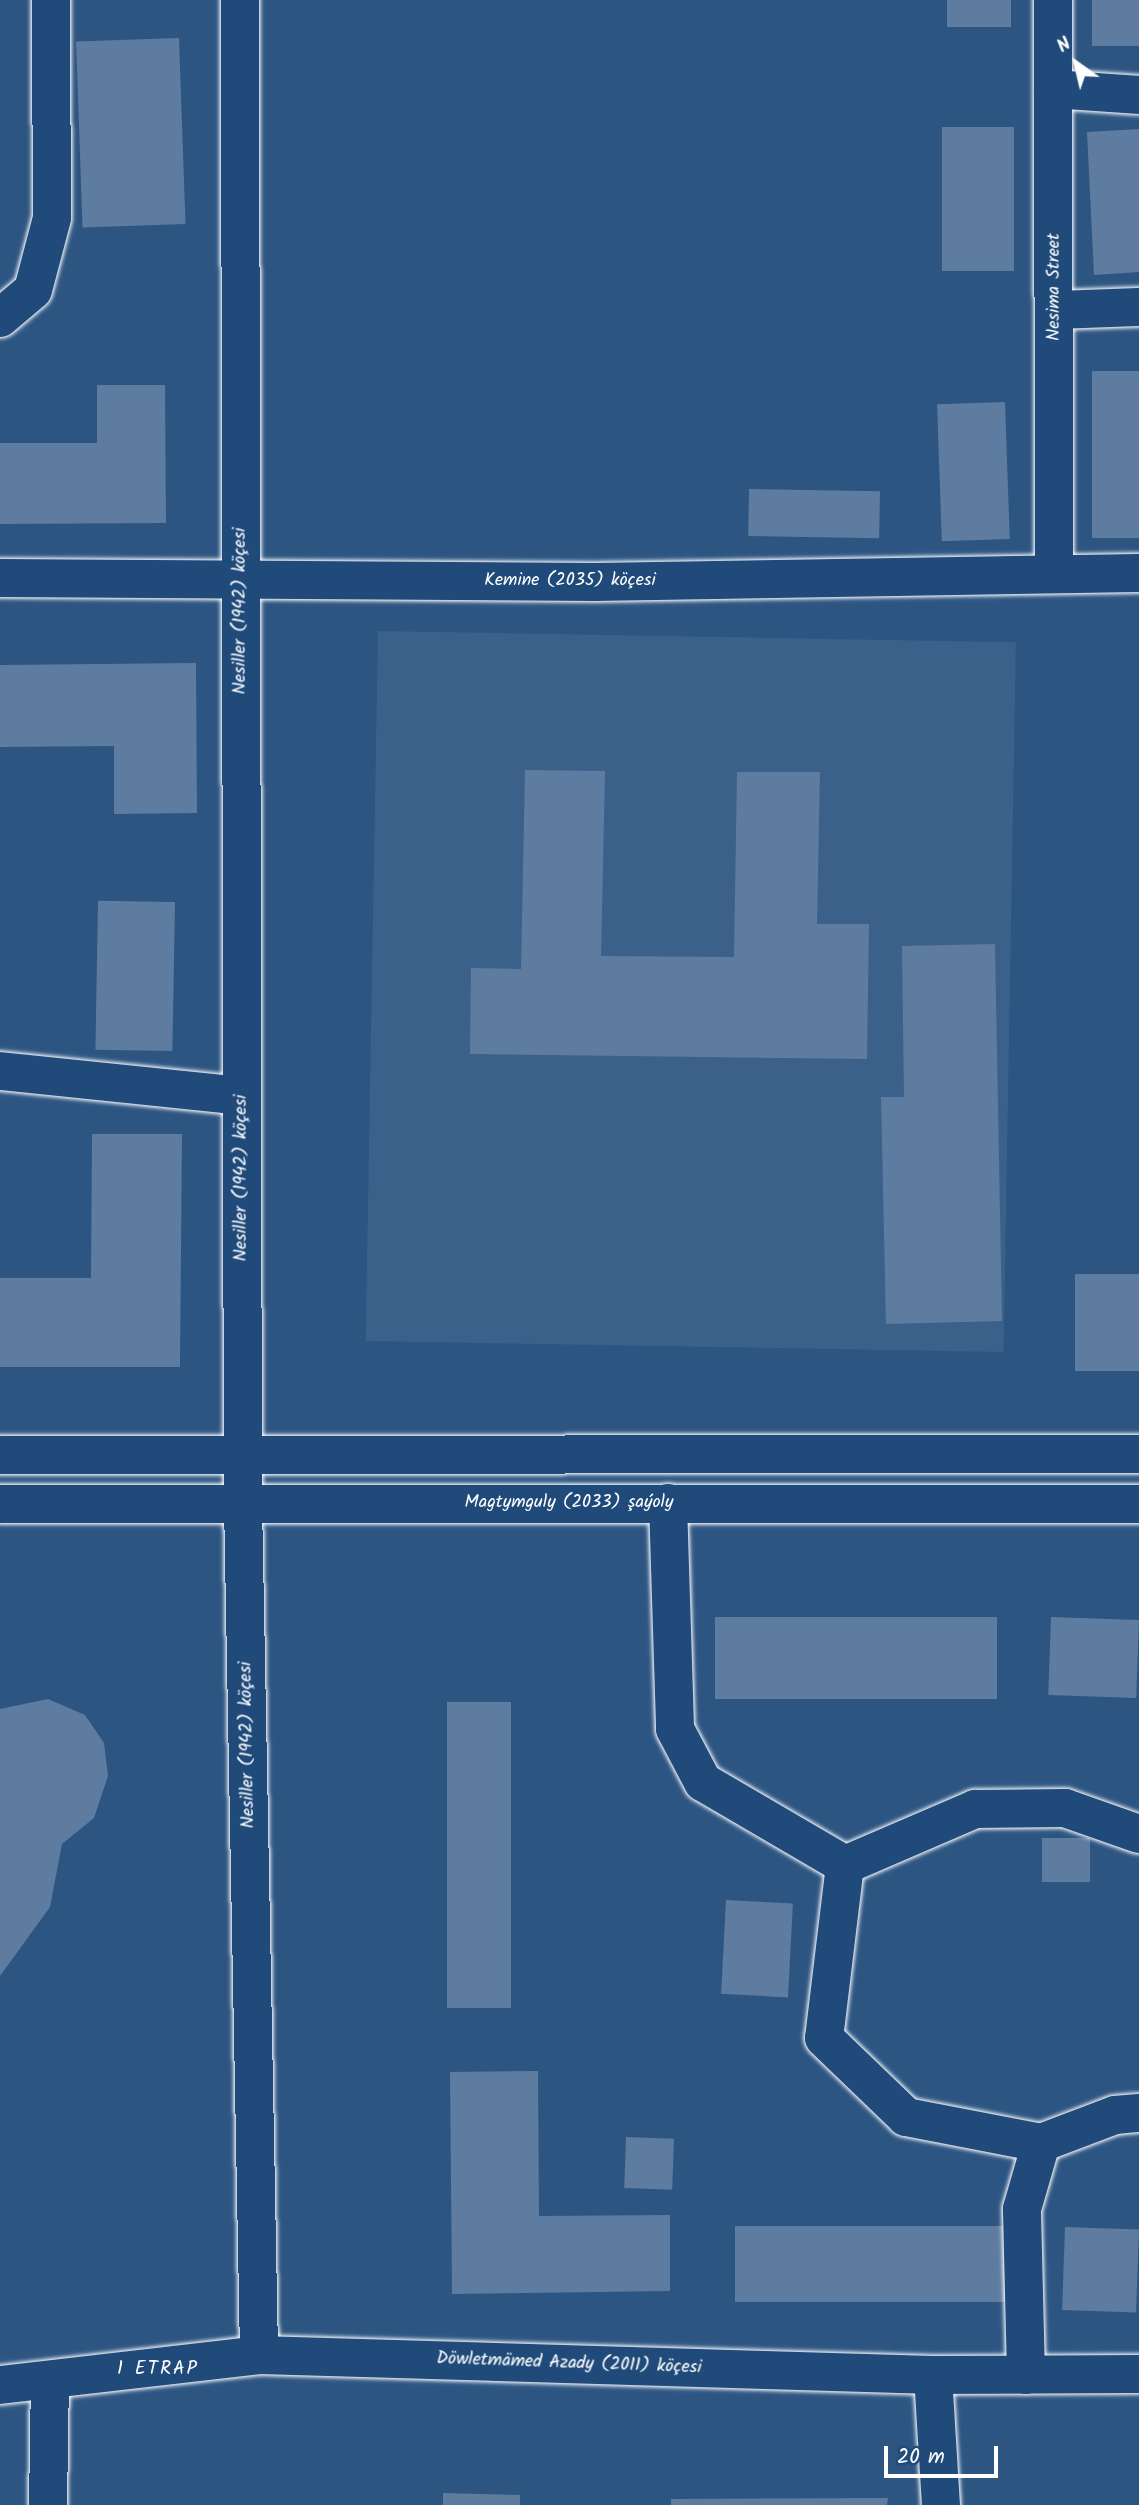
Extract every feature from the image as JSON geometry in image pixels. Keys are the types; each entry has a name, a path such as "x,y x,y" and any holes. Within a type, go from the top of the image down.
{"street":[{"path":"0,318 33,290 52,218 51,0"},
{"name":"Nesiller (1942) köçesi","path":"240,0 243,1503 259,2355"},
{"name":"Nesima Street","path":"1053,0 1054,574"},
{"path":"1053,89 1139,95"},
{"path":"1055,310 1139,307"},
{"name":"Kemine (2035) köçesi","path":"0,578 242,581 1139,573"},
{"path":"0,1071 242,1096"},
{"path":"0,1455 1139,1454"},
{"path":"668,1503 675,1730 703,1782 845,1865"},
{"name":"Magtymguly (2033) şaýoly","path":"0,1504 1139,1504"},
{"path":"845,1865 975,1809 1065,1808 1139,1834"},
{"path":"845,1865 824,2038 906,2117 1041,2143 1115,2115 1139,2113"},
{"path":"1026,2375 1021,2209 1041,2143"},
{"name":"Döwletmämed Azady (2011) köçesi","path":"0,2385 259,2355 933,2375 1139,2374"},
{"path":"933,2375 941,2505"},
{"path":"48,2505 50,2380"}],"shaded area":[{"path":"378,631 1016,642 1004,1352 366,1341"}],"building":[{"path":"947,0 1011,0 1011,27 947,27"},
{"path":"1092,0 1139,0 1139,46 1092,46"},
{"path":"179,38 185,224 83,227 76,42"},
{"path":"942,127 1014,127 1014,271 942,271"},
{"path":"1139,129 1139,272 1094,275 1087,132"},
{"path":"1092,371 1139,371 1139,538 1092,538"},
{"path":"97,385 165,385 166,523 0,524 0,443 97,443"},
{"path":"1005,402 1010,539 942,541 937,404"},
{"path":"749,489 880,491 879,538 748,536"},
{"path":"196,663 197,813 114,814 114,746 0,747 0,665"},
{"path":"525,770 605,771 601,956 734,957 737,772 820,772 817,924 869,924 867,1059 470,1054 471,968 521,969"},
{"path":"98,901 175,902 172,1051 95,1050"},
{"path":"995,944 1002,1321 886,1324 881,1097 904,1097 902,946"},
{"path":"92,1134 182,1134 180,1367 0,1367 0,1278 91,1278"},
{"path":"1075,1274 1139,1274 1139,1371 1075,1371"},
{"path":"715,1617 997,1617 997,1699 715,1699"},
{"path":"1051,1617 1139,1620 1136,1698 1048,1695"},
{"path":"48,1699 85,1715 104,1743 108,1776 94,1818 62,1844 50,1907 0,1976 0,1709"},
{"path":"447,1702 511,1702 511,2008 447,2008"},
{"path":"1042,1838 1090,1838 1090,1882 1042,1882"},
{"path":"726,1900 793,1904 788,1997 721,1994"},
{"path":"538,2071 539,2216 670,2215 670,2291 452,2294 450,2072"},
{"path":"626,2137 674,2139 672,2190 624,2188"},
{"path":"735,2226 1013,2226 1013,2302 735,2302"},
{"path":"1065,2227 1139,2230 1136,2313 1062,2310"},
{"path":"443,2493 520,2495 520,2505 443,2505"},
{"path":"888,2498 887,2505 671,2505 671,2499"}],"district":[{"name":"1 ETRAP","path":"158,2370"}]}
